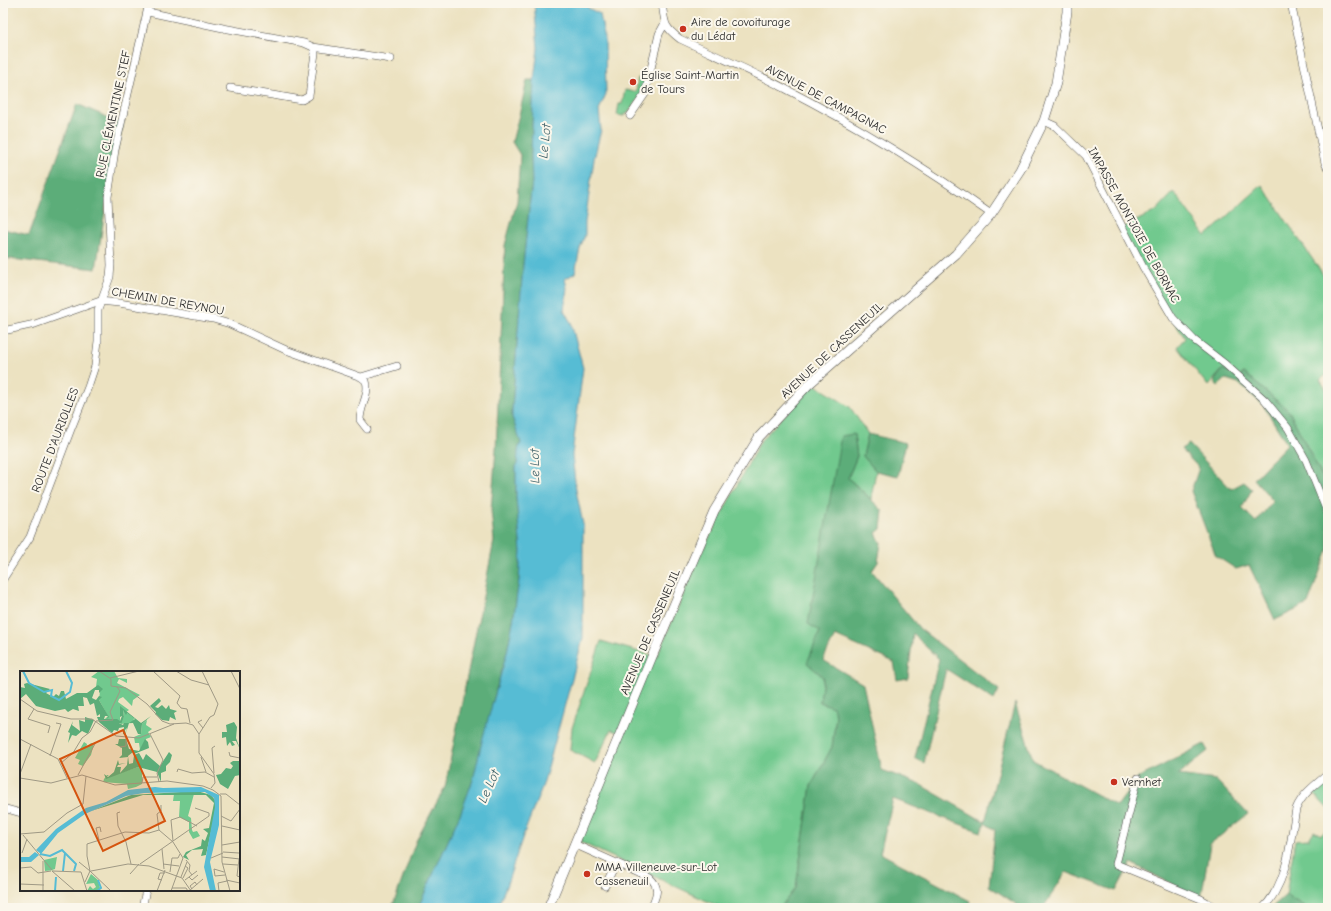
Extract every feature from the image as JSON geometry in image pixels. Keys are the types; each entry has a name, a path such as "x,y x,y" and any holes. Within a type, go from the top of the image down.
{"main road":[{"name":"AVENUE DE CASSENEUIL","path":"548,908 714,511 759,437 808,385 956,254 991,214 1020,170 1044,121 1056,83 1067,12 1067,3"}],"street":[{"name":"RUE CLÉMENTINE STEF","path":"100,301 110,277 111,265 108,197 111,173 149,3"},
{"path":"630,116 645,94 660,34 665,23 662,3"},
{"path":"1291,3 1325,163 1328,169"},
{"path":"148,12 304,43 313,47 390,59"},
{"name":"AVENUE DE CAMPAGNAC","path":"665,23 669,30 680,39 784,88 878,139 953,187 991,214"},
{"path":"230,88 302,100 309,96 314,53 313,47"},
{"name":"IMPASSE MONTJOIE DE BORNAC","path":"1044,121 1055,126 1086,156 1143,267 1173,318 1194,340 1225,364 1265,400 1288,428 1306,460 1328,514"},
{"name":"CHEMIN DE REYNOU","path":"3,331 35,324 100,301 213,319 230,324 286,350 361,377"},
{"name":"ROUTE D'AURIOLLES","path":"3,579 30,537 70,429 88,387 95,366 98,341 98,310 100,301"},
{"path":"361,377 397,366"},
{"path":"361,377 366,381 368,386 360,412 360,420 367,429"},
{"path":"1263,908 1280,884 1287,862 1298,803 1302,796 1328,774"},
{"path":"1138,778 1116,864 1201,899 1217,908"},
{"path":"3,808 20,813"},
{"path":"574,844 650,878 655,883 657,893 650,908"},
{"path":"606,886 616,863"},
{"path":"142,908 146,891"}],"green space":[{"path":"638,78 647,79 643,94 627,114 624,114 624,116 617,115 619,104 622,104 625,90 636,92"},
{"path":"527,80 534,80 531,155 532,182 523,265 512,410 512,417 521,443 516,467 516,498 521,551 519,580 513,622 507,652 473,780 461,812 418,908 392,908 416,841 445,787 494,541 491,510 496,449 505,245 517,201 520,155 512,142"},
{"path":"77,104 123,124 110,178 96,269 3,258 3,229 29,235"},
{"path":"1262,185 1328,282 1328,373 1320,380 1328,392 1328,483 1326,484 1289,411 1244,373 1238,377 1223,369 1208,386 1177,347 1185,338 1170,316 1120,229 1156,211 1174,192 1206,236"},
{"path":"1223,369 1238,377 1244,373 1289,411 1326,484 1328,491 1328,549 1308,604 1275,620 1249,565 1236,569 1216,556 1191,491 1199,468 1181,449 1189,444 1231,489 1244,482 1252,489 1242,508 1256,522 1273,501 1254,479 1287,444 1263,405 1238,383 1226,379 1218,386 1214,381"},
{"path":"814,384 850,407 868,434 863,456 876,471 871,499 848,478 857,456 854,435 820,631 808,663 823,677 820,702 833,707 836,716 832,747 811,786 796,887 780,908 722,908 580,842 623,734 611,730 595,763 570,750 572,728 601,641 657,657 700,555 761,440"},
{"path":"854,434 857,456 848,478 883,511 881,529 876,533 881,543 878,562 872,571 920,629 999,690 994,700 946,669 924,763 915,758 939,659 913,633 908,678 897,680 894,662 835,636 823,660 863,684 882,770 919,784 985,822 1015,703 1033,760 1117,806 1138,778 1204,744 1208,751 1178,775 1216,780 1248,814 1210,844 1201,899 1131,863 1116,891 1066,872 1043,908 1018,908 1019,906 989,886 995,830 985,823 981,832 893,799 880,853 970,901 968,908 780,908 796,887 811,786 832,747 836,716 833,707 820,702 823,677 807,663 820,631 808,624 841,436"},
{"path":"868,434 906,443 898,476 876,471 863,456"},
{"path":"1328,781 1328,809 1314,794"},
{"path":"1328,828 1328,908 1307,908 1286,895 1295,840 1309,839 1314,831 1321,835"},
{"path":"1286,895 1307,908 1271,908"}],"water":[{"name":"Le Lot","path":"534,3 588,3 588,8 600,14 605,41 606,94 599,110 601,130 594,159 585,222 585,235 580,248 575,273 565,279 567,288 564,310 571,323 583,368 572,455 576,490 583,524 583,638 544,782 497,908 418,908 461,812 473,780 483,737 507,652 519,580 521,551 516,498 516,467 521,443 512,417 512,410 523,265 532,182 531,155 534,80 538,48"}],"place":[{"name":"Aire de covoiturage du Lédat","path":"683,29"},
{"name":"Église Saint-Martin de Tours","path":"633,82"},
{"name":"Vernhet","path":"1114,782"},
{"name":"MMA Villeneuve-sur-Lot Casseneuil","path":"587,874"}]}
